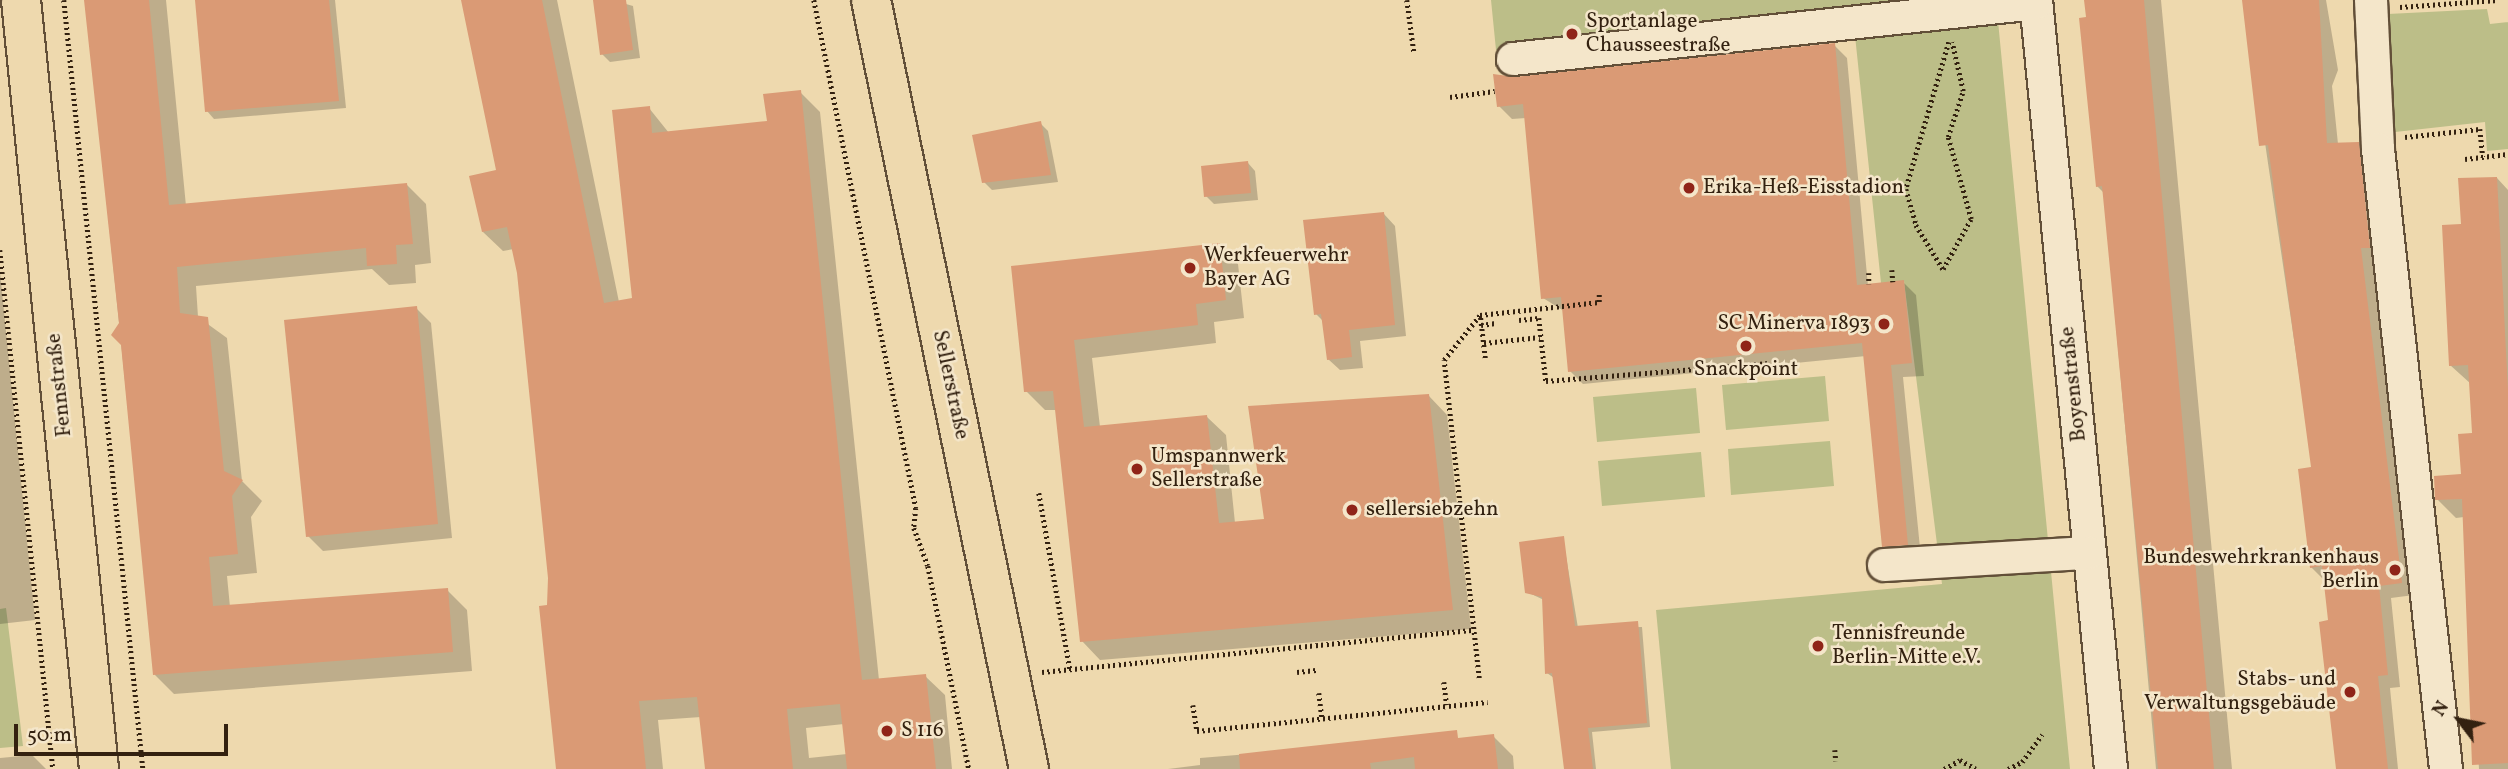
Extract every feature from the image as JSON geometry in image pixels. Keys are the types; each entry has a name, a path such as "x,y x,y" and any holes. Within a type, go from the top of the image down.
{"main road":[{"name":"Fennstraße","path":"21,0 99,769"},
{"name":"Sellerstraße","path":"872,0 1029,769"}],"street":[{"path":"1513,59 2036,2"},
{"name":"Boyenstraße","path":"2036,2 2111,769"},
{"path":"2371,5 2378,140 2446,769"},
{"path":"1884,565 2089,552"}],"path":[{"path":"64,0 143,769"},
{"path":"814,0 914,497 914,528 928,566 969,769"},
{"path":"1407,0 1414,52"},
{"path":"2371,5 2498,0"},
{"path":"1951,37 1963,91 1948,137 1971,219 1944,269 1916,225 1906,189 1951,37"},
{"path":"1450,97 1495,91"},
{"path":"2378,140 2480,129 2483,157"},
{"path":"2465,159 2508,154"},
{"path":"0,250 52,769"},
{"path":"1892,270 1893,282"},
{"path":"1869,273 1869,284"},
{"path":"1479,678 1444,360 1480,315 1599,302 1599,293"},
{"path":"1538,309 1546,381 1769,363"},
{"path":"1480,315 1485,358"},
{"path":"1519,320 1539,318"},
{"path":"1481,325 1496,323"},
{"path":"1483,343 1541,337"},
{"path":"1039,494 1070,669"},
{"path":"1041,672 1474,630"},
{"path":"1297,672 1316,670"},
{"path":"1444,682 1447,705"},
{"path":"1319,694 1322,718"},
{"path":"1193,705 1197,731 1488,702"},
{"path":"2008,769 2022,762 2042,734"},
{"path":"1835,750 1836,761"},
{"path":"1944,769 1960,760 1976,769"}],"green space":[{"path":"1491,0 1996,0 2070,769 1671,769 1656,610 1942,584 1904,281 1881,283 1854,26 1496,50"},
{"path":"2487,9 2490,24 2508,22 2508,149 2487,151 2485,122 2395,132 2388,14"},
{"path":"1825,376 1829,421 1726,430 1722,385"},
{"path":"1696,388 1700,433 1597,442 1593,397"},
{"path":"1830,441 1834,486 1731,495 1728,449"},
{"path":"1701,452 1705,497 1602,506 1598,461"},
{"path":"6,608 23,746 0,748 0,609"}],"building":[{"path":"84,0 149,0 169,205 407,183 413,244 396,245 397,264 367,266 366,248 177,267 180,313 208,317 224,471 243,480 232,496 238,554 209,557 213,606 448,588 453,652 153,675 121,345 111,335 119,323"},
{"path":"195,0 329,0 339,101 205,112"},
{"path":"461,0 542,0 604,303 632,298 612,110 650,106 652,133 767,121 763,94 801,90 862,680 926,674 936,769 847,769 840,704 787,709 793,769 705,769 697,697 639,701 646,769 556,769 539,606 547,605 548,578 517,273 507,227 482,232 469,176 496,170"},
{"path":"593,0 626,0 633,50 600,55"},
{"path":"2084,0 2144,0 2214,769 2158,769 2102,186 2096,187 2079,18 2086,17"},
{"path":"2242,0 2319,0 2327,143 2359,142 2370,248 2361,248 2402,583 2379,586 2388,675 2378,676 2388,769 2336,769 2319,622 2328,620 2322,566 2310,568 2298,469 2311,467 2268,145 2259,146"},
{"name":"Erika-Heß-Eisstadion","path":"1835,43 1857,285 1904,280 1912,363 1891,365 1908,545 1882,547 1862,343 1568,372 1561,297 1541,299 1523,104 1497,107 1493,74 1515,77"},
{"path":"1041,121 1051,175 982,183 972,135"},
{"path":"1248,161 1251,193 1204,197 1201,166"},
{"path":"2497,177 2508,390 2508,763 2472,765 2462,499 2435,500 2434,476 2461,474 2458,434 2472,433 2468,365 2449,366 2442,225 2461,224 2458,178"},
{"path":"1384,212 1395,325 1349,330 1352,357 1327,360 1321,314 1314,315 1303,220"},
{"name":"sellersiebzehn","path":"1220,243 1226,300 1196,304 1198,325 1074,340 1084,427 1207,415 1219,523 1264,519 1248,406 1429,394 1453,610 1080,642 1053,391 1024,392 1011,266"},
{"path":"417,306 438,524 306,537 284,320"},
{"path":"1564,536 1575,626 1638,621 1647,723 1588,728 1593,769 1564,769 1552,673 1545,674 1542,597 1525,593 1519,542"},
{"path":"1457,730 1458,738 1494,734 1498,769 1415,769 1414,757 1370,763 1371,769 1240,769 1239,754"}],"place":[{"name":"Sportanlage Chausseestraße","path":"1572,34"},
{"name":"Erika-Heß-Eisstadion","path":"1689,188"},
{"name":"Werkfeuerwehr Bayer AG","path":"1190,268"},
{"name":"SC Minerva 1893","path":"1884,324"},
{"name":"Snackpoint","path":"1746,346"},
{"name":"Umspannwerk Sellerstraße","path":"1137,469"},
{"name":"sellersiebzehn","path":"1352,510"},
{"name":"Bundeswehrkrankenhaus Berlin","path":"2395,570"},
{"name":"Tennisfreunde Berlin-Mitte e.V.","path":"1818,646"},
{"name":"Stabs- und Verwaltungsgebäude","path":"2350,692"},
{"name":"S 116","path":"887,731"}]}
